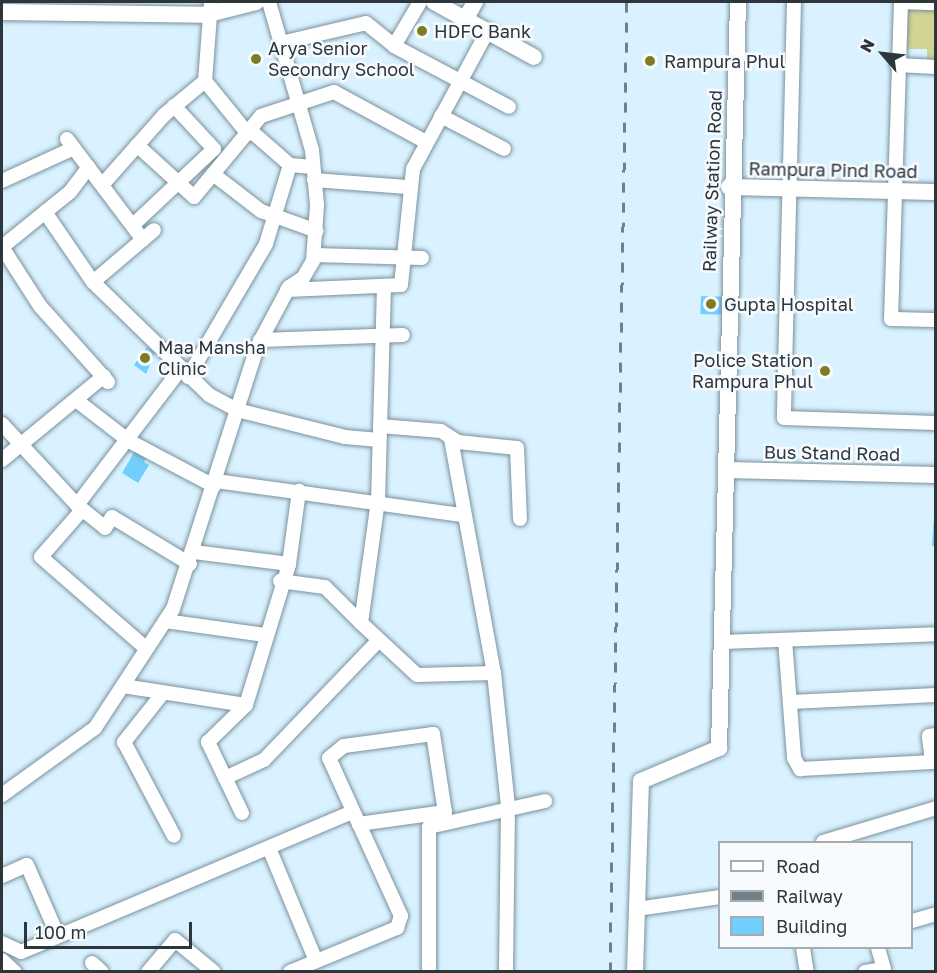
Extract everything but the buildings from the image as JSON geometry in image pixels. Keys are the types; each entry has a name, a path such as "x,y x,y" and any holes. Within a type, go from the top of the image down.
{"street":[{"path":"2,12 63,7 211,8 256,2"},
{"path":"2,795 95,728 165,621 192,558 260,340 287,290 303,278 314,255 317,231 314,174 300,103 269,2"},
{"path":"394,46 420,2"},
{"path":"434,2 534,57"},
{"path":"465,20 475,2"},
{"path":"726,186 729,2"},
{"name":"Railway Station Road","path":"637,909 641,781 719,748 728,470 726,186 738,2"},
{"path":"794,2 784,418 936,423"},
{"path":"936,3 901,2 891,191 891,319 936,320"},
{"path":"211,8 205,81 249,133 290,165 314,174 408,187"},
{"path":"281,43 366,23 394,46 509,107"},
{"path":"287,290 401,285 401,258 408,187 426,142 487,32"},
{"path":"897,65 936,66"},
{"path":"103,184 174,105 205,81"},
{"path":"137,146 194,197 261,117 334,92 426,142"},
{"path":"133,225 214,149 174,105"},
{"path":"441,116 504,149"},
{"path":"2,181 69,144 103,184 142,240"},
{"path":"147,649 41,557 129,441 184,374 277,218 290,165"},
{"path":"2,460 76,400 106,379 40,306 2,247 45,212 89,167"},
{"path":"213,174 247,203 277,218 317,231"},
{"name":"Rampura Pind Road","path":"726,186 936,192"},
{"path":"45,212 93,282 184,374 237,411 345,437 380,433 441,431 451,439 517,448 520,519"},
{"path":"93,282 154,230"},
{"path":"314,255 422,258"},
{"path":"360,623 378,501 384,286"},
{"path":"260,340 403,335"},
{"path":"76,400 129,441 215,484 299,491 461,514"},
{"path":"2,424 80,508 105,528 111,517 192,558 289,564"},
{"path":"451,439 461,514 494,673 508,806 506,972"},
{"name":"Bus Stand Road","path":"728,470 936,474"},
{"path":"242,813 208,742 246,705 280,581 289,564 299,491"},
{"path":"280,581 325,587 360,623 417,675 494,673"},
{"path":"165,621 266,635"},
{"path":"722,642 936,634"},
{"path":"225,778 264,760 379,640"},
{"path":"785,640 794,758 800,769 932,762 929,736 936,735"},
{"path":"123,686 246,705"},
{"path":"163,693 124,742 174,836"},
{"path":"791,702 936,695"},
{"path":"2,943 21,952 269,848 356,818 445,812 433,734 344,746 329,758 356,818 400,916 397,928 290,972"},
{"path":"429,972 429,826 508,806 545,801"},
{"path":"835,841 864,836 936,808"},
{"path":"269,848 316,961"},
{"path":"2,876 27,865 58,936"},
{"path":"635,972 637,909 718,897"},
{"path":"913,921 936,914"},
{"path":"148,972 175,940 214,972"},
{"path":"803,949 807,972"},
{"path":"865,972 884,969 878,949"},
{"path":"2,960 15,972"}],"green space":[{"path":"903,6 935,7 935,64 927,64 927,49 902,49"}],"railway":[{"path":"610,972 627,2"}],"place":[{"name":"HDFC Bank","path":"422,31"},
{"name":"Arya Senior Secondry School","path":"256,59"},
{"name":"Rampura Phul","path":"650,61"},
{"name":"Gupta Hospital","path":"711,304"},
{"name":"Maa Mansha Clinic","path":"145,358"},
{"name":"Police Station Rampura Phul","path":"825,371"}]}
